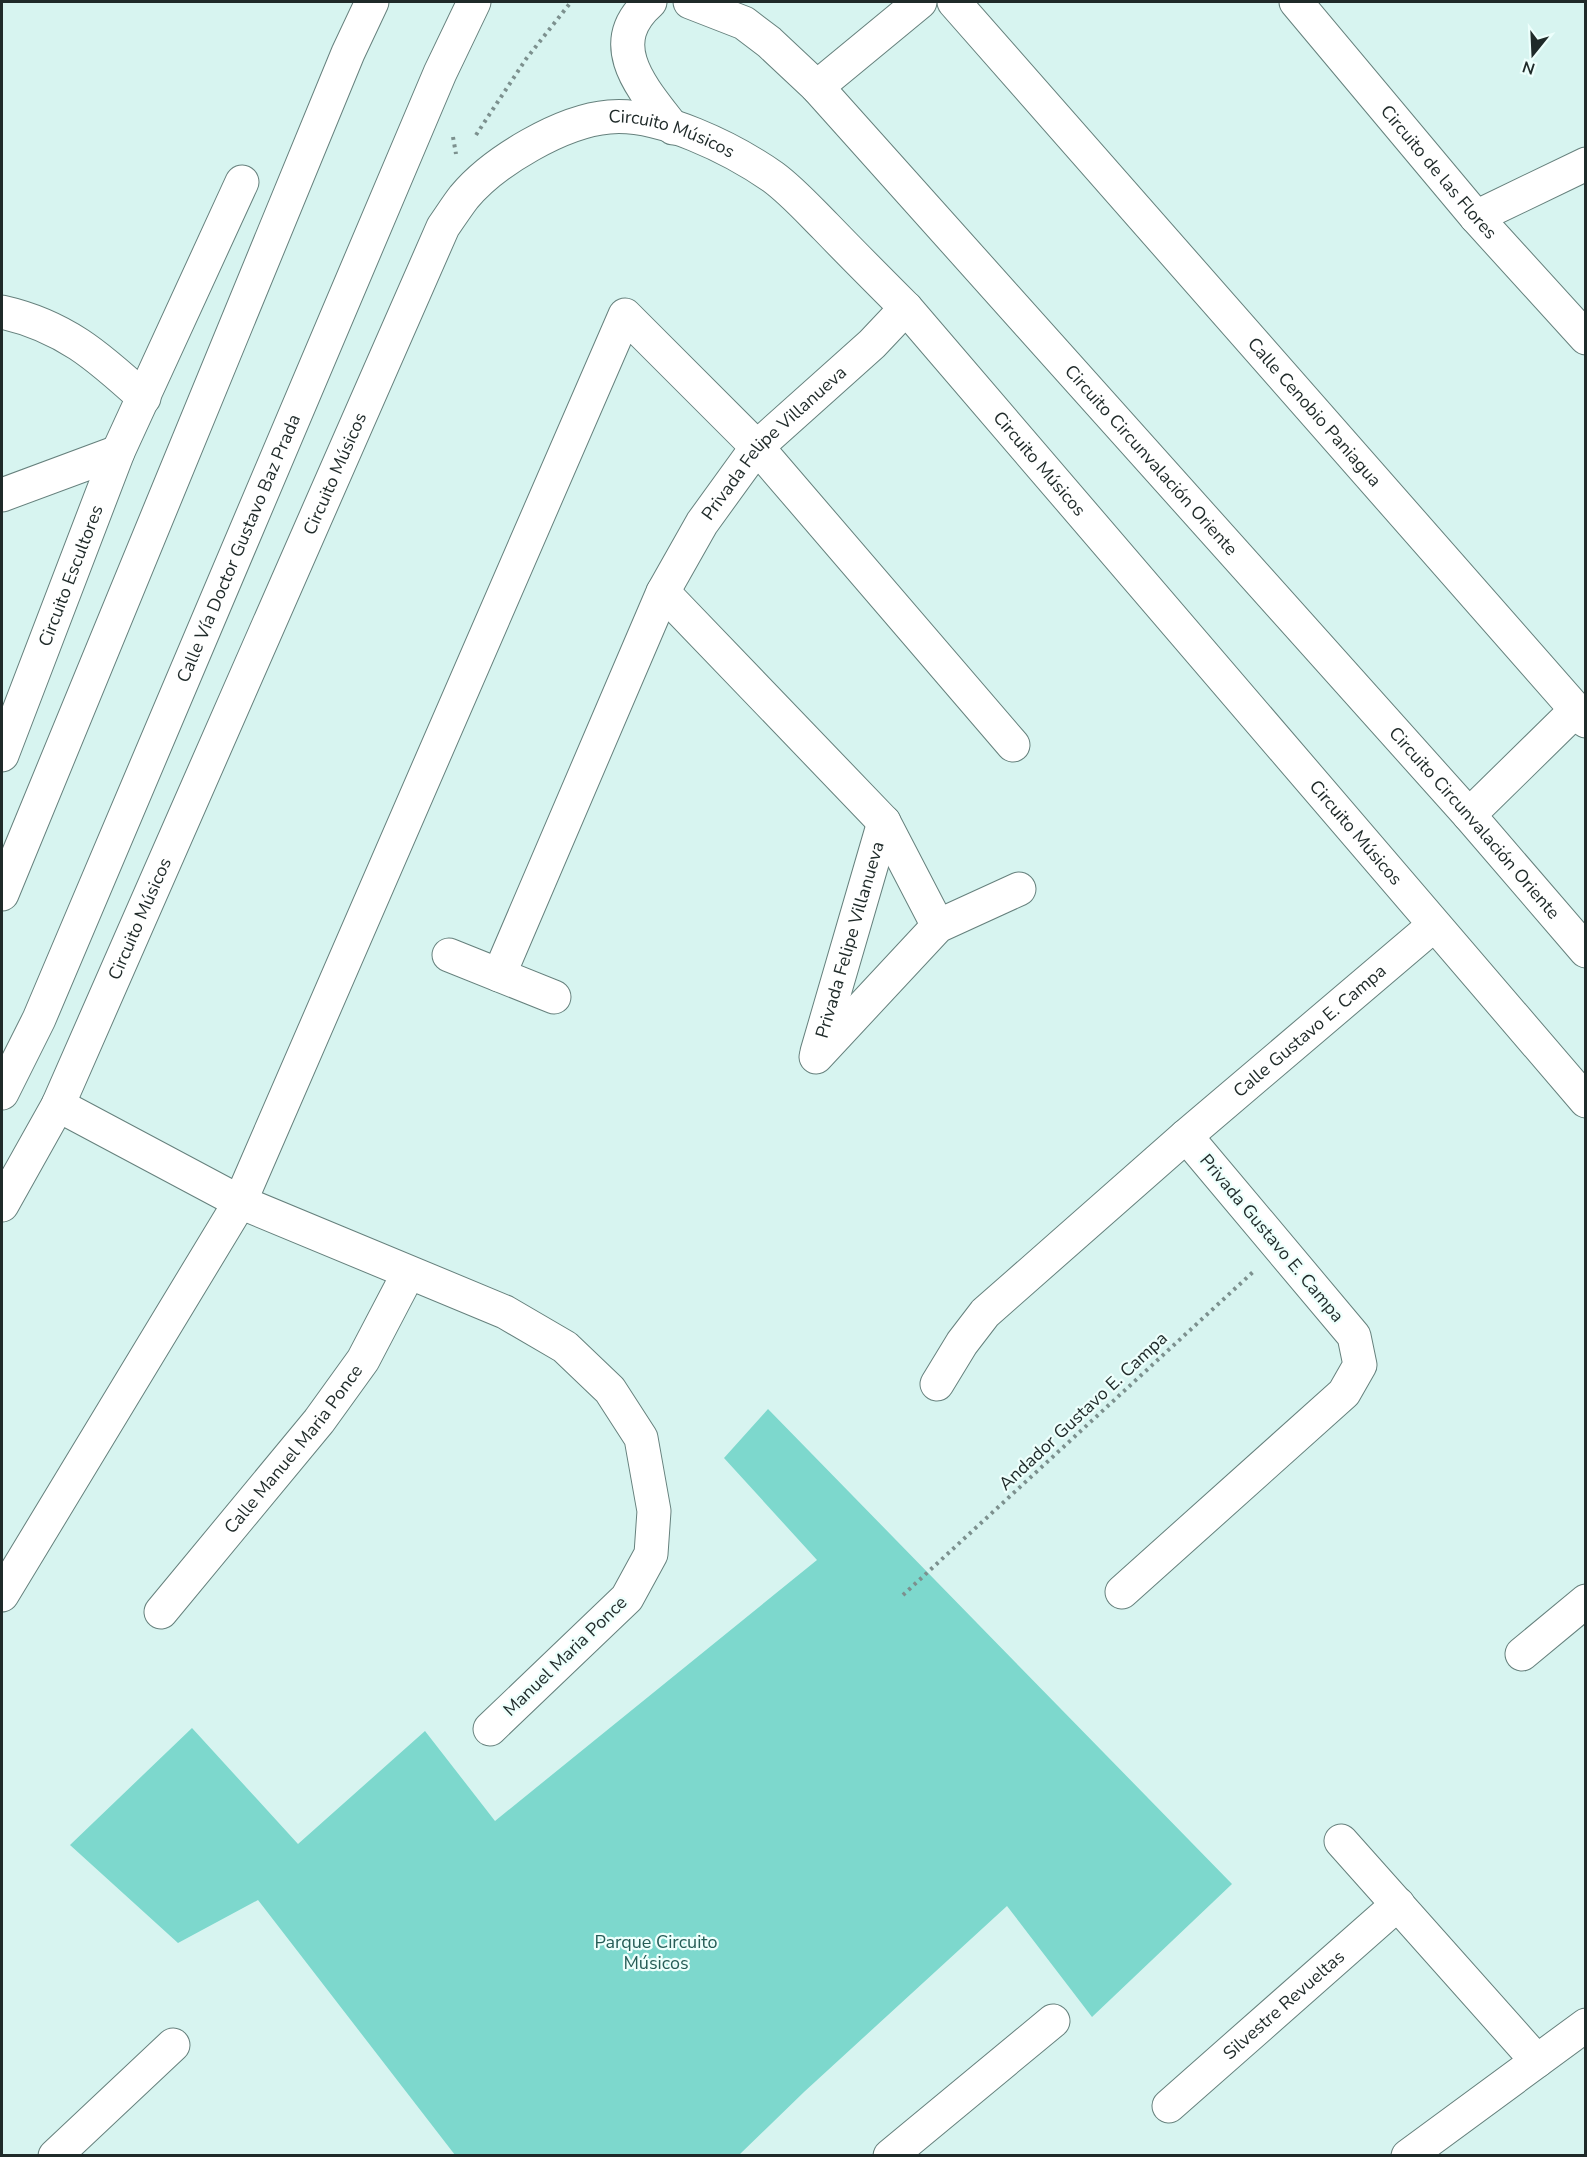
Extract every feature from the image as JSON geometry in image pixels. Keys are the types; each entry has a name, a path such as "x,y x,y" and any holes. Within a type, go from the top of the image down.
{"street":[{"path":"2,894 330,96 372,2"},
{"name":"Calle Vía Doctor Gustavo Baz Prada","path":"2,1093 39,1019 435,84 474,2"},
{"path":"650,2 638,12 631,29 628,51 631,70 640,86 673,128"},
{"name":"Circuito Circunvalación Oriente","path":"690,2 744,23 769,42 817,87 1469,815 1586,951"},
{"path":"817,87 920,2"},
{"name":"Calle Cenobio Paniagua","path":"954,2 1580,716 1469,815"},
{"name":"Circuito de las Flores","path":"1296,2 1476,217 1586,338"},
{"name":"Circuito Músicos","path":"2,1205 57,1105 444,227 466,195 509,158 547,135 609,117 632,117 673,128 706,139 738,154 774,178 906,308 1433,926 1586,1101"},
{"path":"1476,217 1586,164"},
{"name":"Circuito Escultores","path":"2,755 118,452 242,182"},
{"name":"Privada Felipe Villanueva","path":"499,975 663,592 702,523 757,447 872,344 906,308"},
{"path":"2,312 22,316 70,336 104,361 144,398"},
{"path":"2,1595 240,1202 625,315 757,447 1013,745"},
{"path":"2,495 118,452"},
{"name":"Privada Felipe Villanueva","path":"663,592 884,822 938,926"},
{"name":"Privada Felipe Villanueva","path":"884,822 816,1057 938,926 1019,889"},
{"name":"Calle Gustavo E. Campa","path":"1186,1136 1433,926"},
{"path":"449,955 554,997"},
{"path":"57,1105 240,1202 408,1274"},
{"path":"937,1384 962,1343 985,1313 1186,1136"},
{"name":"Privada Gustavo E. Campa","path":"1122,1592 1344,1393 1360,1365 1354,1336 1186,1136"},
{"name":"Manuel Maria Ponce","path":"408,1274 505,1312 565,1347 610,1390 641,1438 654,1511 651,1554 627,1598 490,1729"},
{"name":"Calle Manuel Maria Ponce","path":"161,1612 319,1421 363,1359 408,1274"},
{"path":"1522,1654 1581,1615"},
{"path":"1341,1841 1537,2061"},
{"name":"Silvestre Revueltas","path":"1169,2106 1398,1904"},
{"path":"890,2156 1053,2021"},
{"path":"1408,2156 1586,2025"},
{"path":"55,2156 173,2045"}],"path":[{"name":"Andador Gustavo E. Campa","path":"903,1595 1280,1247"}],"green space":[{"name":"Parque Circuito Músicos","path":"768,1409 1232,1884 1092,2017 1007,1906 804,2092 739,2155 455,2155 258,1900 178,1943 70,1845 192,1728 298,1844 425,1731 495,1821 817,1560 724,1458"}]}
